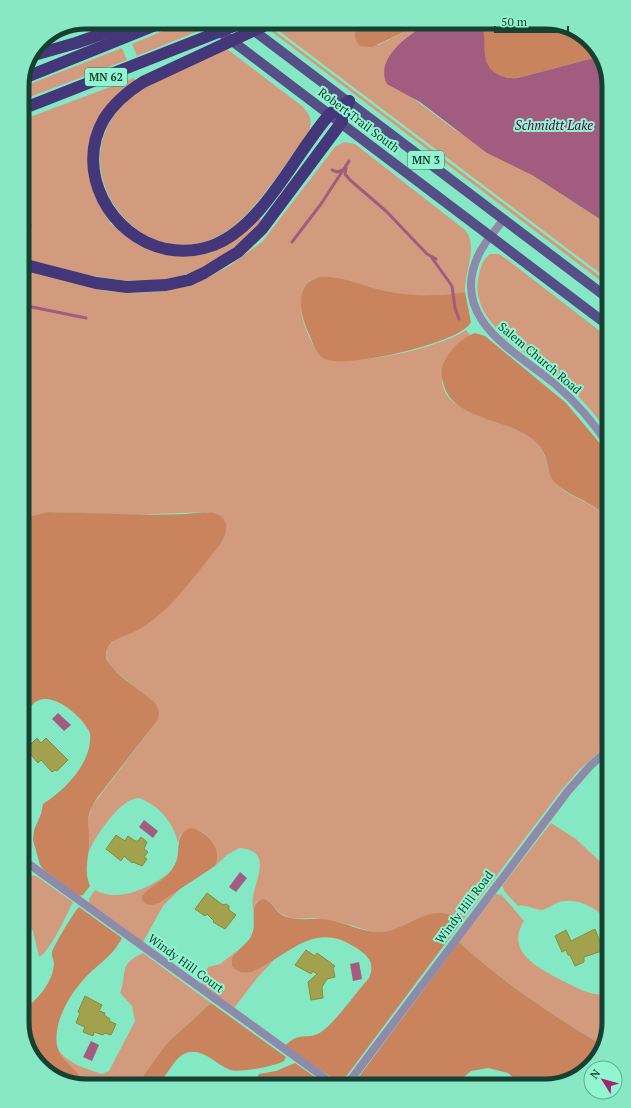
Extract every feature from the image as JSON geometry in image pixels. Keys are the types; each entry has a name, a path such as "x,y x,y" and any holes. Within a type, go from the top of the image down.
{"highway":[{"path":"40,53 83,41 116,29"},
{"name":"MN 62","path":"30,75 146,29"},
{"name":"MN 62","path":"29,106 227,29"},
{"path":"256,29 159,74 129,91 118,100 106,116 98,135 93,163 96,181 101,197 118,223 143,241 170,249 191,250 212,246 234,235 260,209 330,114 349,101"},
{"path":"29,266 96,283 127,288 166,285 196,277 230,258 257,235 341,122 349,101"}],"main road":[{"name":"Robert Trail South","path":"216,29 602,321"},
{"name":"Robert Trail South","path":"253,29 602,294"}],"street":[{"name":"Salem Church Road","path":"504,219 478,256 471,280 472,298 479,317 498,340 570,398 590,420 602,436"},
{"name":"Windy Hill Road","path":"351,1079 568,791 590,766 602,756"},
{"name":"Windy Hill Court","path":"29,864 326,1079"}],"shaded area":[{"path":"167,29 201,30 137,56 132,44"},
{"path":"268,29 272,29 602,278 602,282"},
{"path":"276,29 356,29 378,45 408,30 419,29 400,44 387,64 410,96 454,129 532,175 602,220 602,275"},
{"path":"356,29 411,29 372,47 360,46 355,37"},
{"path":"483,30 556,30 577,39 588,49 594,58 518,78 500,76 487,65 484,53"},
{"path":"122,48 127,60 29,97 29,84"},
{"path":"227,49 302,106 310,119 310,129 270,186 238,223 227,231 196,244 166,243 139,231 118,211 104,185 100,156 108,126 129,99 139,92 163,78"},
{"path":"134,78 135,81 118,93 109,103 91,182 100,206 111,224 137,244 164,254 214,251 233,241 259,218 262,220 234,247 206,266 178,276 150,281 121,280 90,275 29,261 29,117"},
{"path":"344,142 355,144 465,230 469,236 471,251 465,292 432,295 408,295 391,293 326,277 317,278 310,281 304,288 301,298 301,312 308,334 318,353 344,360 376,358 426,347 441,342 466,330 470,335 454,348 446,362 442,382 446,393 454,403 465,410 519,430 529,436 541,449 550,474 557,485 602,513 602,749 579,770 560,792 463,920 451,915 439,913 420,918 400,927 379,932 313,918 289,917 283,915 271,902 265,899 256,902 253,911 253,898 260,865 256,854 249,850 239,848 227,855 215,866 217,854 212,841 207,836 195,829 189,829 180,835 178,843 173,828 164,815 153,805 139,798 131,800 123,805 107,822 94,841 86,858 89,845 87,824 92,806 157,721 158,707 110,666 106,656 107,648 115,639 149,623 158,616 182,590 223,540 221,517 208,512 127,515 48,512 29,516 29,272 106,291 136,293 167,291 205,279 229,266 262,242 335,147"},
{"path":"490,254 499,254 505,258 602,333 602,424 567,385 506,338 493,324 483,309 478,293 479,275 484,260"},
{"path":"320,277 336,278 395,293 435,295 465,292 471,322 463,330 426,346 378,357 355,360 337,361 325,359 317,352 307,329 301,302 305,286 311,281"},
{"path":"475,333 485,336 566,403 598,441 602,448 602,513 555,483 542,450 531,438 520,431 480,417 468,411 456,404 448,394 442,377 444,362 457,344"},
{"path":"48,512 152,515 207,512 219,515 223,518 226,526 225,535 221,543 176,598 152,621 138,630 120,637 111,643 107,649 106,657 108,662 127,681 154,702 159,713 157,721 93,805 88,822 89,846 87,871 90,886 83,895 79,896 44,870 40,865 33,840 34,830 41,814 43,804 68,783 82,765 90,744 90,733 86,726 73,712 56,701 47,699 39,700 32,705 29,711 29,516"},
{"path":"551,823 576,839 602,863 602,915 587,905 573,901 559,902 542,910 518,906 505,892 502,886"},
{"path":"191,828 208,837 216,848 217,860 215,866 159,903 152,905 145,904 142,900 142,896 164,878 172,869 177,859 180,838 185,830"},
{"path":"170,872 142,896 142,900 145,904 156,904 180,889 163,906 143,942 89,903 89,899 95,890 104,894 114,895 134,892 162,878"},
{"path":"29,875 36,876 73,902 53,941 39,957 33,931 29,926"},
{"path":"496,894 502,895 524,921 519,932 518,942 521,950 527,958 544,971 579,989 591,993 602,994 602,1029 598,1043 565,1022 492,971 459,942"},
{"path":"264,899 267,900 278,912 289,918 330,920 372,932 389,931 419,918 439,913 450,914 463,920 345,1078 334,1079 285,1046 295,1038 316,1035 327,1027 369,978 371,963 368,957 346,942 331,938 318,938 293,948 254,971 245,973 237,970 232,966 232,958 247,942 253,931 254,908 259,901"},
{"path":"79,907 122,938 110,955 90,973 72,994 61,1015 56,1036 57,1046 61,1056 82,1079 68,1076 49,1065 35,1047 29,1029 29,1006 47,985 53,972 53,949"},
{"path":"459,942 492,971 565,1022 598,1043 590,1057 587,1060 583,1060 583,1064 577,1069 560,1077 552,1079 514,1079 508,1073 488,1068 471,1071 461,1079 357,1079"},
{"path":"238,950 235,953 242,972 254,971 274,960 258,977 234,1008 201,984 208,967 220,964"},
{"path":"143,953 211,1003 166,1044 141,1079 81,1079 65,1063 58,1052 57,1046 60,1052 69,1061 102,1074 109,1071 135,1021 132,1006 120,993 126,966 135,957"},
{"path":"211,1003 286,1057 284,1061 274,1065 235,1071 224,1067 201,1053 189,1052 179,1057 162,1079 141,1079 166,1044"},
{"path":"295,1063 318,1079 256,1079 259,1074 276,1071"}],"water":[{"name":"Schmidtt Lake","path":"419,29 483,29 486,62 492,71 507,78 518,78 594,58 601,75 602,86 602,220 532,175 487,153 420,102 387,84 384,74 385,64 397,46"},
{"path":"58,713 71,725 64,731 52,719"},
{"path":"144,820 158,831 153,838 139,827"},
{"path":"240,872 247,878 236,892 229,887"},
{"path":"359,962 362,979 353,981 350,964"},
{"path":"91,1041 99,1045 92,1061 83,1057"}],"building":[{"path":"37,738 41,743 46,738 68,760 57,771 55,770 52,772 41,760 38,763 29,752 29,746"},
{"path":"116,835 125,841 128,836 135,841 138,841 141,837 147,842 144,849 148,852 144,857 147,859 142,866 133,862 132,863 124,856 121,861 106,849"},
{"path":"207,893 223,905 226,904 229,906 229,910 236,915 225,929 213,922 214,921 207,914 205,916 195,909"},
{"path":"595,929 602,946 602,951 584,957 584,962 575,966 566,950 562,952 555,936 566,930 571,941"},
{"path":"306,950 315,956 317,953 335,966 333,968 335,977 327,979 322,987 323,998 311,1000 308,982 317,974 313,971 311,974 295,965"},
{"path":"85,996 102,1005 99,1011 105,1013 104,1015 110,1019 109,1021 116,1024 111,1035 105,1033 103,1035 94,1032 93,1036 83,1032 85,1027 76,1023 80,1013 78,1012"}],"waterway":[{"path":"292,242 321,204 349,161"},
{"path":"346,168 345,174 350,180 386,211 427,254 436,259"},
{"path":"332,170 337,172 343,170"},
{"path":"29,217 30,227"},
{"path":"432,258 452,286 455,308 459,319"},
{"path":"29,306 86,318"}]}
